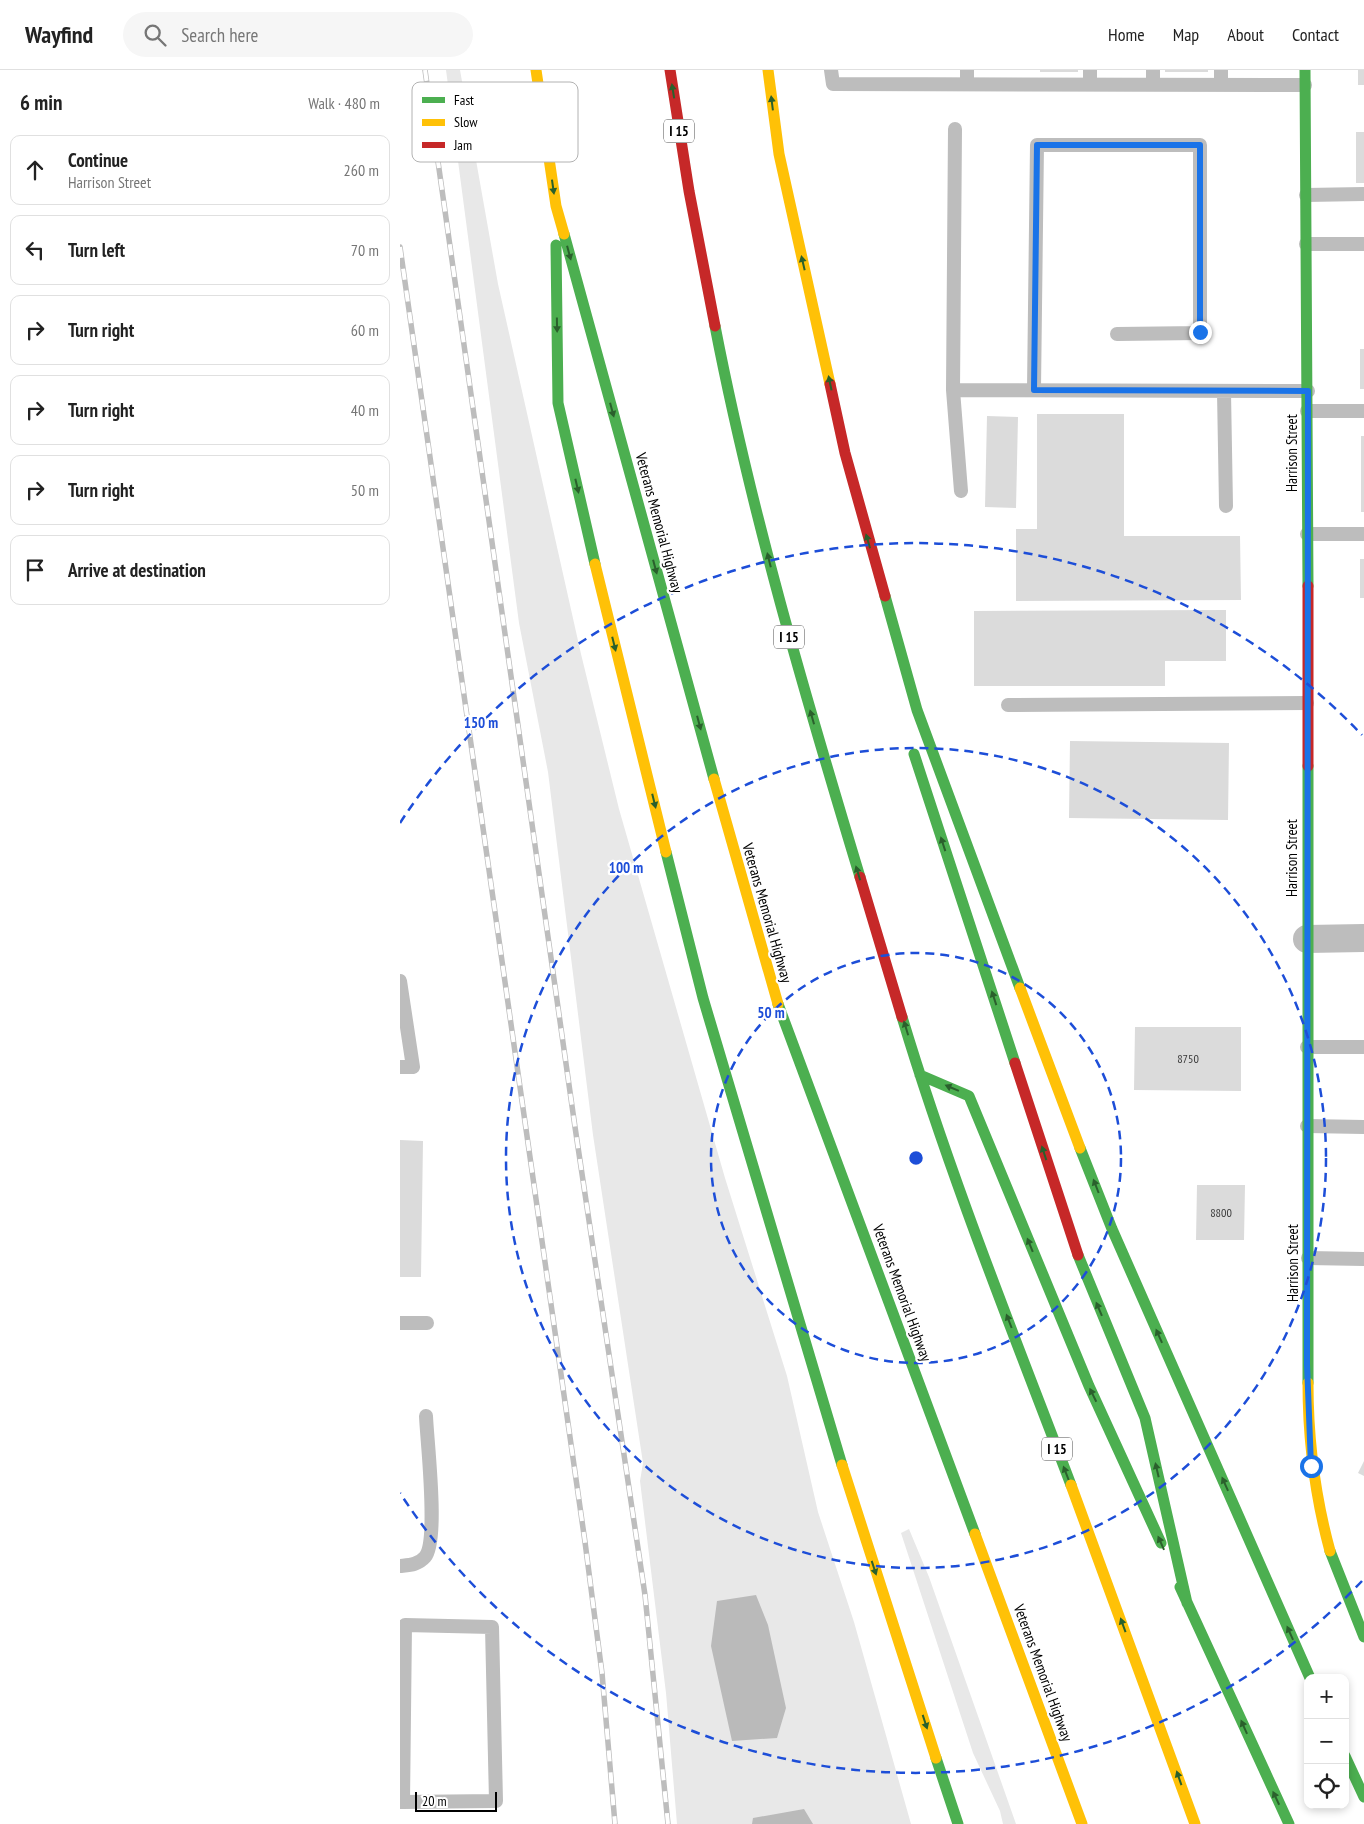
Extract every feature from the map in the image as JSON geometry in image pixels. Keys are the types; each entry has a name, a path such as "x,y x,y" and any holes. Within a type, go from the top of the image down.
{"main road":[{"name":"I 15","path":"670,70 689,191 731,410 781,608 831,781 920,1075 983,1254 1090,1536 1195,1824"},
{"path":"768,70 779,154 844,453 917,710 1116,1238 1308,1674"},
{"name":"Harrison Street","path":"1304,70 1308,391 1307,1364 1311,1466 1320,1519 1336,1572 1362,1627"},
{"name":"Veterans Memorial Highway","path":"550,162 556,206 771,984 1082,1824"},
{"path":"556,206 558,403 604,604 703,998 859,1521 958,1824"},
{"path":"881,588 883,634"},
{"path":"912,747 1081,1265 1145,1418 1187,1603"},
{"path":"920,1075 970,1096 1089,1386 1124,1457 1187,1603 1289,1824"},
{"path":"1349,1764 1364,1797"}],"street":[{"path":"1308,938 1364,938"}],"lane":[{"path":"831,70 833,84 1305,85"},
{"path":"903,70 903,84"},
{"path":"967,70 967,84"},
{"path":"1026,70 1026,84"},
{"path":"1090,70 1090,84"},
{"path":"1153,70 1153,84"},
{"path":"1221,70 1221,84"},
{"path":"954,129 954,390 961,491"},
{"path":"1034,390 1037,145 1200,145 1200,332 1117,334"},
{"path":"1306,195 1364,194"},
{"path":"1306,244 1364,244"},
{"path":"954,390 1308,391"},
{"path":"1224,392 1226,506"},
{"path":"1308,411 1364,411"},
{"path":"1307,534 1364,534"},
{"path":"1008,704 1307,703"},
{"path":"400,981 413,1067 400,1067"},
{"path":"1307,1047 1364,1047"},
{"path":"1308,1126 1364,1127"},
{"path":"1308,1258 1364,1259"},
{"path":"400,1323 427,1323"},
{"path":"400,1566 413,1566 425,1557 429,1547 432,1527 426,1416"},
{"path":"405,1625 492,1627 496,1801 401,1802 405,1625"}],"shaded area":[{"path":"446,70 460,70 462,82 448,82"},
{"path":"458,162 476,162 498,284 581,654 619,809 725,1178 787,1376 818,1512 854,1622 911,1824 677,1824 666,1693 640,1481 643,1463 593,1135 548,772 519,623"},
{"path":"909,1529 929,1577 1016,1824 1003,1824 1000,1811 973,1753 901,1533"},
{"path":"756,1595 768,1625 786,1708 777,1738 732,1741 711,1646 717,1601"},
{"path":"804,1809 813,1824 752,1824 753,1818"}],"building":[{"path":"1040,70 1078,70 1078,72 1040,72"},
{"path":"1165,70 1208,70 1208,72 1165,72"},
{"path":"1358,70 1364,70 1364,85 1358,85"},
{"path":"1356,132 1364,132 1364,183 1356,183"},
{"path":"1360,349 1364,349 1364,389 1360,389"},
{"path":"1037,414 1124,414 1124,536 1240,536 1241,600 1016,601 1016,529 1037,529"},
{"path":"987,416 1018,417 1016,508 985,507"},
{"path":"1361,436 1364,436 1364,512 1361,512"},
{"path":"1360,559 1364,559 1364,598 1360,598"},
{"path":"1226,610 1226,661 1165,661 1165,686 974,686 974,611"},
{"path":"1070,741 1229,743 1228,820 1069,818"},
{"path":"1135,1027 1241,1027 1241,1091 1134,1090"},
{"path":"400,1140 423,1141 421,1277 400,1277"},
{"path":"1197,1185 1245,1185 1244,1240 1196,1240"},
{"path":"1364,1461 1364,1476 1358,1473"}],"railway":[{"path":"425,70 427,82"},
{"path":"438,162 575,1127 645,1595 668,1824"},
{"path":"400,247 585,1542 602,1673 615,1824"}],"traffic: fast":[{"path":"1305,70 1308,586"},
{"path":"564,234 714,779"},
{"path":"556,245 558,403 595,564"},
{"path":"715,326 745,465 780,603 860,877"},
{"path":"885,596 917,710 1020,988"},
{"path":"914,754 1015,1063"},
{"path":"1308,766 1308,1383"},
{"path":"666,852 703,998 842,1465"},
{"path":"778,1004 975,1534"},
{"path":"902,1017 961,1194 1071,1485"},
{"path":"920,1075 969,1096 1089,1386 1161,1543"},
{"path":"1080,1148 1112,1229 1308,1674"},
{"path":"1078,1255 1145,1418 1187,1603"},
{"path":"1330,1551 1364,1637"},
{"path":"1180,1587 1289,1824"},
{"path":"936,1758 958,1824"},
{"path":"1349,1764 1364,1797"}],"traffic: slow":[{"path":"536,70 538,82"},
{"path":"768,70 779,154 830,384"},
{"path":"550,162 556,206 564,234"},
{"path":"595,564 666,852"},
{"path":"714,779 778,1004"},
{"path":"1020,988 1080,1148"},
{"path":"1308,1383 1309,1426 1313,1468 1320,1510 1330,1551"},
{"path":"842,1465 936,1758"},
{"path":"1071,1485 1195,1824"},
{"path":"975,1534 1082,1824"}],"traffic: jam":[{"path":"670,70 689,191 715,326"},
{"path":"830,384 845,453 885,596"},
{"path":"1308,586 1308,766"},
{"path":"860,877 902,1017"},
{"path":"1015,1063 1078,1255"}],"route":[{"path":"1200,332 1200,145 1037,145 1034,390 1308,391 1307,1364 1311,1466"}]}
